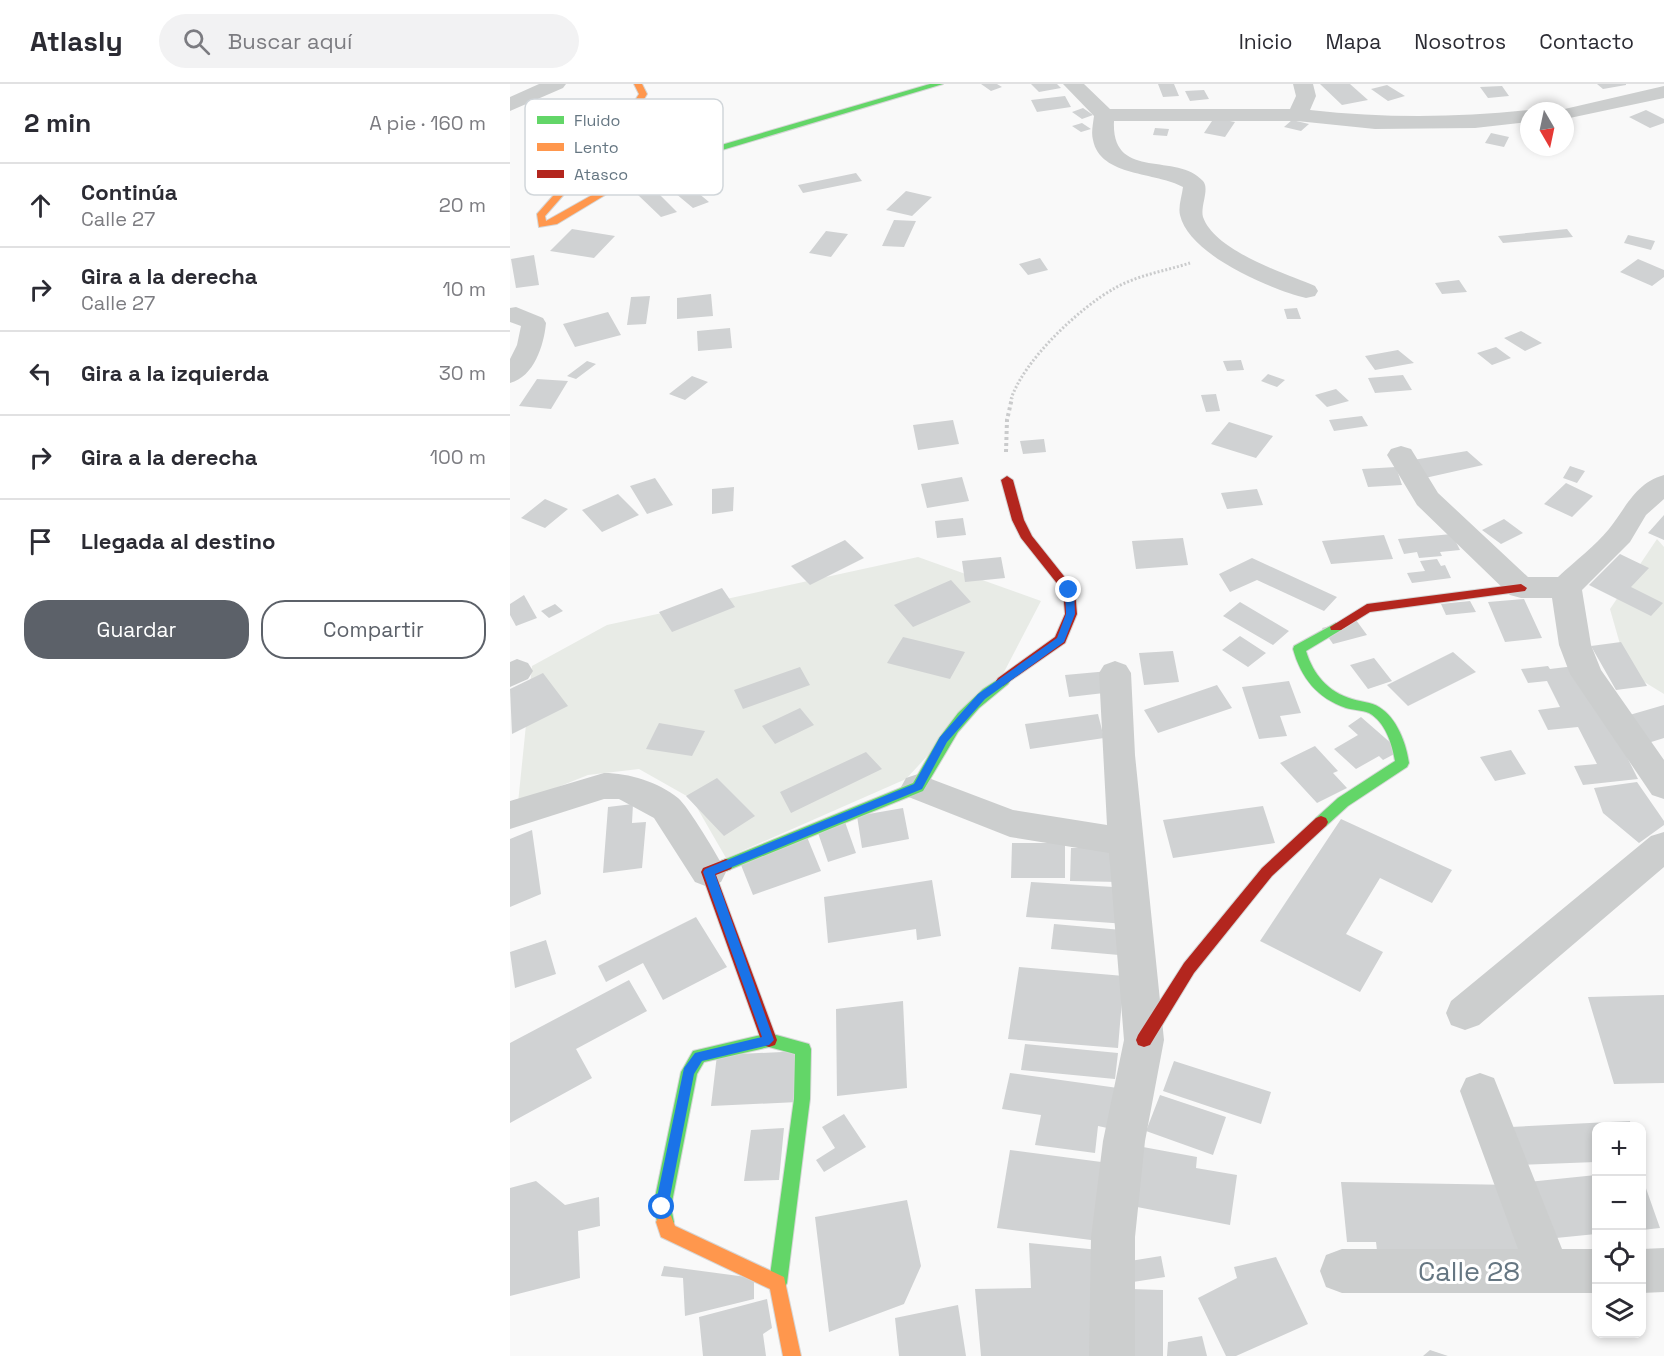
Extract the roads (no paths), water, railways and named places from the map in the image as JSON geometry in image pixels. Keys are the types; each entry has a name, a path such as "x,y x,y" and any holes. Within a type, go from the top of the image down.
{"street":[{"path":"510,105 556,84"},
{"path":"638,84 643,94 640,99"},
{"path":"723,147 939,84"},
{"path":"1073,84 1104,115 1297,115 1375,123 1475,122 1520,117"},
{"path":"1297,115 1306,96 1303,84"},
{"path":"1574,111 1664,92"},
{"path":"1104,115 1104,144 1111,154 1126,163 1184,176 1194,184 1191,215 1201,233 1222,252 1306,291"},
{"path":"559,195 540,216 542,225 554,222 600,195"},
{"path":"510,315 516,314 534,323 532,346 520,366 510,375"},
{"path":"1401,455 1427,499 1521,588"},
{"path":"708,872 918,787 943,740 981,697 1060,639 1071,614 1069,590 1027,538 1018,520 1007,480"},
{"path":"1144,1040 1189,968 1268,872 1343,802 1394,771 1402,763 1401,748 1391,730 1373,710 1328,696 1305,670 1299,649 1367,609 1521,588 1566,587 1620,535 1635,509 1664,484"},
{"path":"1566,587 1575,645 1586,674 1664,786"},
{"path":"1112,1356 1113,1237 1124,1140 1144,1040 1118,755 1115,673"},
{"path":"510,815 604,786 624,786 666,808 708,872 769,1040"},
{"path":"918,787 1010,824 1127,842"},
{"path":"1466,1013 1664,846"},
{"path":"778,1283 668,1231 662,1207 688,1072 699,1056 769,1040 803,1049 802,1099 778,1283 792,1356"},
{"path":"1480,1091 1548,1271"},
{"path":"1646,1270 1664,1270"},
{"name":"Calle 28","path":"1342,1271 1592,1271"}]}
